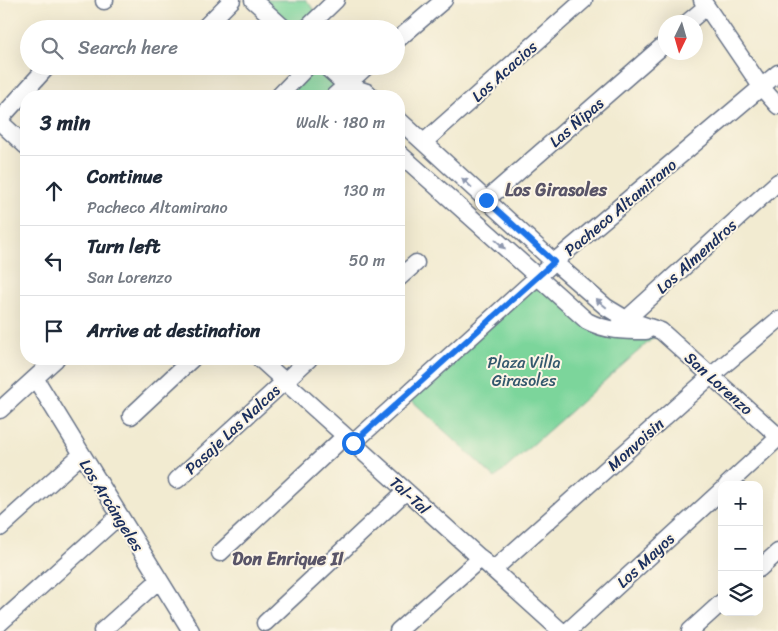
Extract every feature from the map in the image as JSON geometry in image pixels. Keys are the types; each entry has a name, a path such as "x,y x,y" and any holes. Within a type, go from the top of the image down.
{"street":[{"path":"212,20 232,0"},
{"path":"254,0 275,20"},
{"path":"315,20 336,0"},
{"path":"405,33 444,0"},
{"name":"Los Acacios","path":"424,142 584,0"},
{"path":"694,15 704,3 762,88 778,106"},
{"name":"Las Ñipas","path":"486,200 658,50"},
{"name":"Pacheco Altamirano","path":"220,553 554,262 778,73"},
{"path":"27,90 40,75"},
{"path":"285,90 299,75"},
{"path":"331,75 341,90"},
{"path":"346,90 360,75"},
{"path":"20,98 0,120 20,140"},
{"name":"San Lorenzo","path":"405,125 606,307 626,319 661,330 778,437"},
{"path":"405,158 587,321 598,327 613,330 661,330"},
{"name":"Los Almendros","path":"613,330 778,182"},
{"path":"405,273 416,263"},
{"name":"Monvoisin","path":"494,570 712,375 778,320"},
{"path":"0,410 49,365"},
{"path":"131,416 186,365"},
{"name":"Tal-Tal","path":"267,365 561,631"},
{"name":"Pasaje Las Nalcas","path":"177,480 302,365"},
{"name":"Los Arcángeles","path":"35,378 191,631"},
{"path":"731,481 778,437"},
{"path":"0,528 81,455"},
{"path":"265,623 406,491"},
{"name":"Los Mayos","path":"568,631 718,494"},
{"path":"0,623 119,516"},
{"path":"763,565 778,552"},
{"path":"399,631 481,558"},
{"path":"102,631 118,625 159,580"},
{"path":"690,631 718,606"}],"green space":[{"path":"254,0 306,0 320,16 316,20 275,20"},
{"path":"300,75 335,75 346,85 340,90 286,90"},
{"name":"Plaza Villa Girasoles","path":"538,277 587,321 661,331 495,478 406,395"}],"district":[{"name":"Los Girasoles","path":"556,190"},
{"name":"Don Enrique II","path":"288,559"}],"route":[{"path":"353,443 554,262 486,200"}]}
